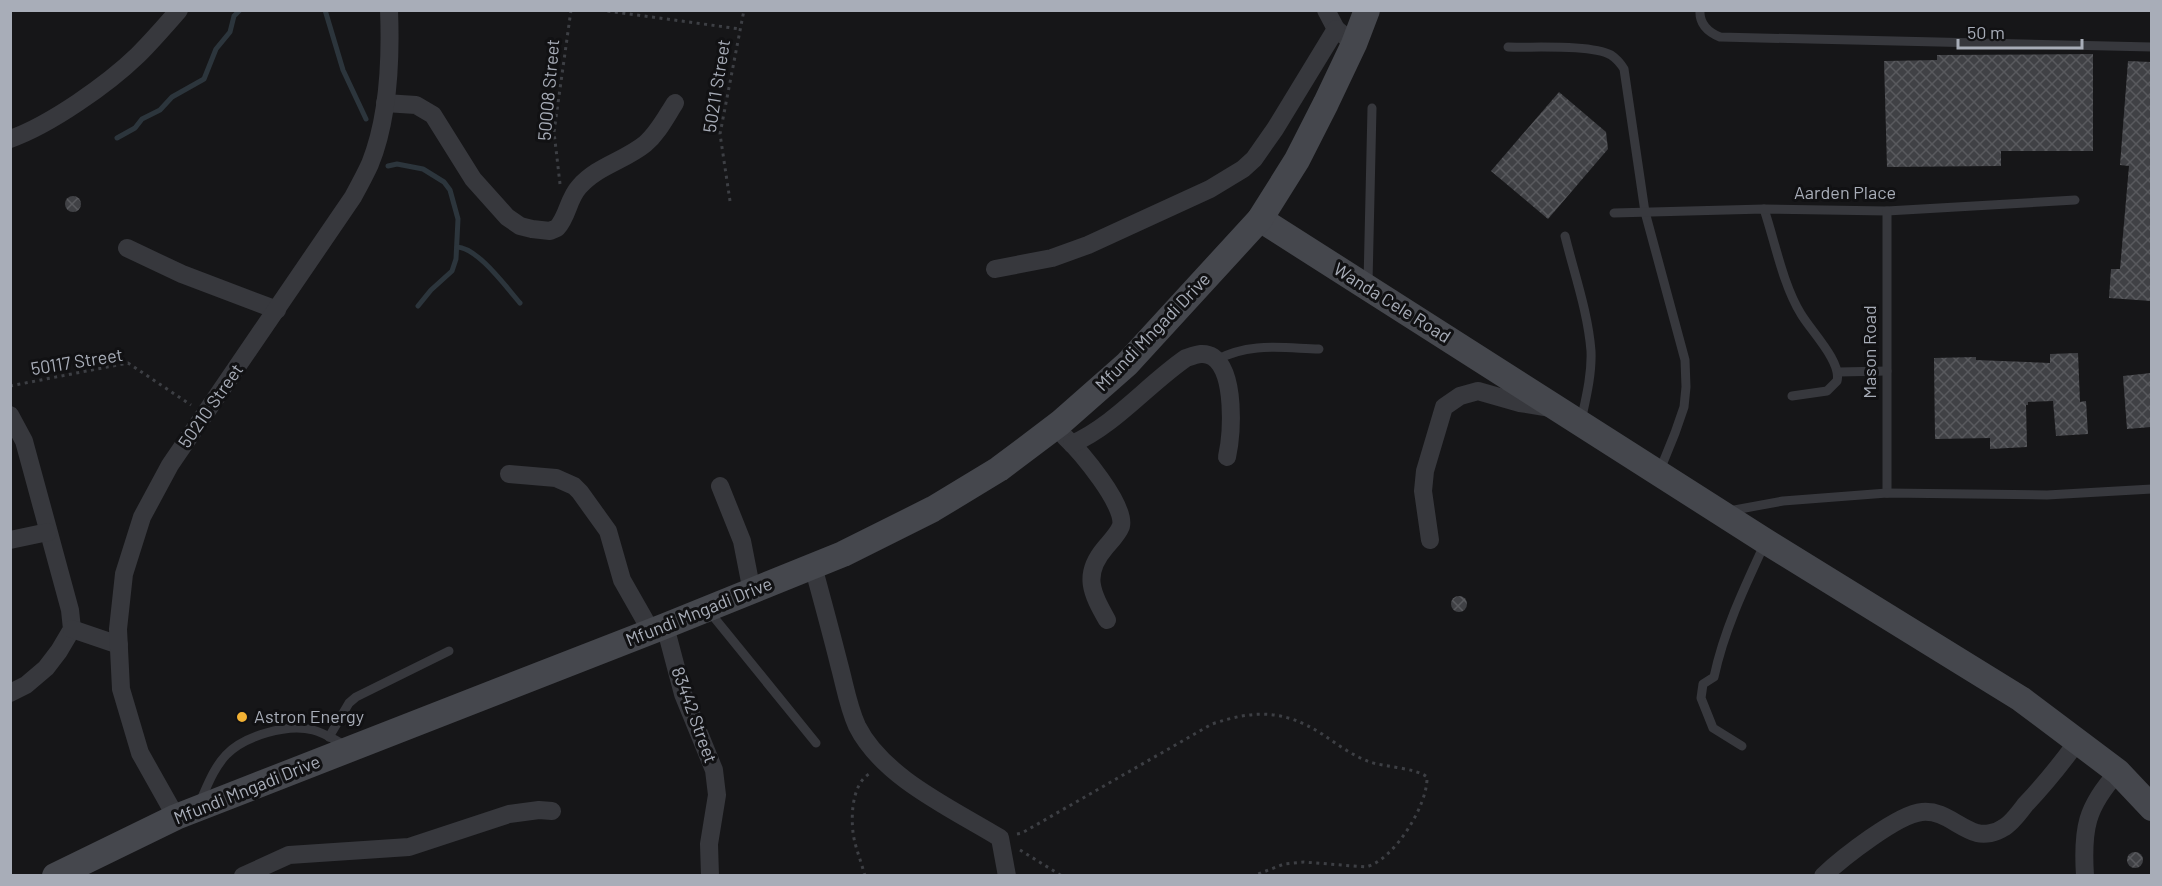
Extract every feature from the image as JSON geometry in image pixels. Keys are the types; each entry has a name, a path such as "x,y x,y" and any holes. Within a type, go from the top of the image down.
{"street":[{"path":"10,139 53,118 88,94 137,56 179,10"},
{"name":"50210 Street","path":"187,813 140,753 121,689 118,628 124,574 142,517 170,465 353,197 371,161 385,103 388,76 389,10"},
{"path":"1326,10 1345,37"},
{"path":"995,269 1052,258 1088,245 1210,189 1243,169 1254,159 1367,10"},
{"path":"1260,219 1297,160 1345,37"},
{"path":"385,103 416,105 433,115 473,179 497,207 520,226 543,231 557,228 562,224 574,194 585,181 607,165 633,152 656,133 675,103"},
{"name":"Wanda Cele Road","path":"1260,219 1659,472 1765,542 2021,699 2118,772 2151,808"},
{"name":"Mfundi Mngadi Drive","path":"56,876 340,743 708,610 813,566 933,510 999,469 1064,435 1260,219"},
{"path":"127,248 182,274 277,310"},
{"path":"1064,435 1087,437 1118,415 1186,358 1199,354 1207,355 1216,360 1224,375 1230,397 1231,429 1227,457"},
{"path":"1430,540 1423,490 1425,471 1444,407 1460,396 1478,391 1520,403 1558,409"},
{"path":"10,415 24,441 70,610 72,629 46,668 26,685 10,693"},
{"path":"1064,435 1088,462 1115,502 1121,518 1121,526 1100,554 1092,572 1094,597 1107,620"},
{"name":"83442 Street","path":"509,474 556,478 580,492 608,531 622,580 658,629 714,770 717,795 709,844 710,876"},
{"path":"720,486 742,541 752,592"},
{"path":"10,540 48,531"},
{"path":"813,566 847,700 858,728 871,747 888,765 938,802 1000,838 1007,876"},
{"path":"72,629 119,645"},
{"path":"1823,876 1891,825 1920,812 1933,812 1950,818 1977,833 1987,834 2004,828 2059,767 2077,742"},
{"path":"2085,876 2084,832 2090,810 2101,791 2118,772"},
{"path":"243,876 289,855 409,847 509,813 552,811"}],"lane":[{"path":"1700,10 1700,18 1707,30 1726,38 2151,47"},
{"path":"1508,47 1576,48 1610,54 1621,64 1626,81 1646,212 1684,360 1686,378 1684,407 1676,433 1659,472"},
{"path":"1368,288 1372,108"},
{"name":"Aarden Place","path":"1614,213 1764,209 1887,211 2075,200"},
{"path":"1764,209 1796,306 1839,372 1838,381 1827,391 1792,396"},
{"name":"Mason Road","path":"1887,211 1887,493"},
{"path":"1565,236 1591,350 1590,378 1581,423"},
{"path":"1216,360 1232,352 1257,347 1319,350"},
{"path":"1839,372 1887,371"},
{"path":"1722,513 1783,501 1887,493 2047,495 2151,489"},
{"path":"1742,746 1713,728 1701,698 1702,684 1714,677 1723,644 1765,542"},
{"path":"708,610 816,743"},
{"path":"187,813 216,768 237,746 268,732 286,728 313,730 340,743 349,703 356,697 449,651"}],"path":[{"name":"50008 Street","path":"560,186 554,132 571,10"},
{"path":"600,10 740,29"},
{"name":"50211 Street","path":"730,201 720,134 744,10"},
{"name":"50117 Street","path":"10,387 128,363 205,414"},
{"path":"1000,838 1022,833 1212,724 1261,713 1274,714 1305,724 1367,761 1388,768 1421,772 1427,777 1427,786 1416,816 1392,850 1374,865 1366,867 1304,862 1284,864 1253,876"},
{"path":"865,876 853,830 856,794 859,783 868,773 878,771 888,765"},
{"path":"1000,838 1062,876"}],"building":[{"path":"2093,54 2093,151 2001,151 2001,166 1887,167 1884,61 1937,60 1937,55"},
{"path":"2128,61 2151,62 2151,301 2109,298 2111,269 2120,269 2129,166 2120,165"},
{"path":"1559,92 1606,132 1608,149 1548,219 1491,171"},
{"path":"70,196 76,196 81,204 79,210 70,212 65,207 65,201"},
{"path":"2078,353 2080,402 2086,401 2088,434 2056,436 2053,401 2028,402 2026,405 2027,447 1990,449 1990,438 1935,439 1934,358 1976,357 1976,360 2050,363 2050,354"},
{"path":"2151,373 2151,427 2127,429 2123,376"},
{"path":"1456,596 1462,596 1467,604 1465,610 1456,612 1451,607 1451,601"},
{"path":"2132,852 2138,852 2143,860 2141,866 2132,868 2127,863 2127,857"}],"waterway":[{"path":"117,138 135,128 142,119 160,110 172,97 204,79 216,49 230,32 234,16 240,10"},
{"path":"325,10 343,70 366,119"},
{"path":"388,166 397,164 423,169 444,182 450,190 458,219 456,259 452,271 431,290 418,306"},
{"path":"457,247 474,254 482,261 520,303"}],"place":[{"name":"Astron Energy","path":"242,717"}]}
